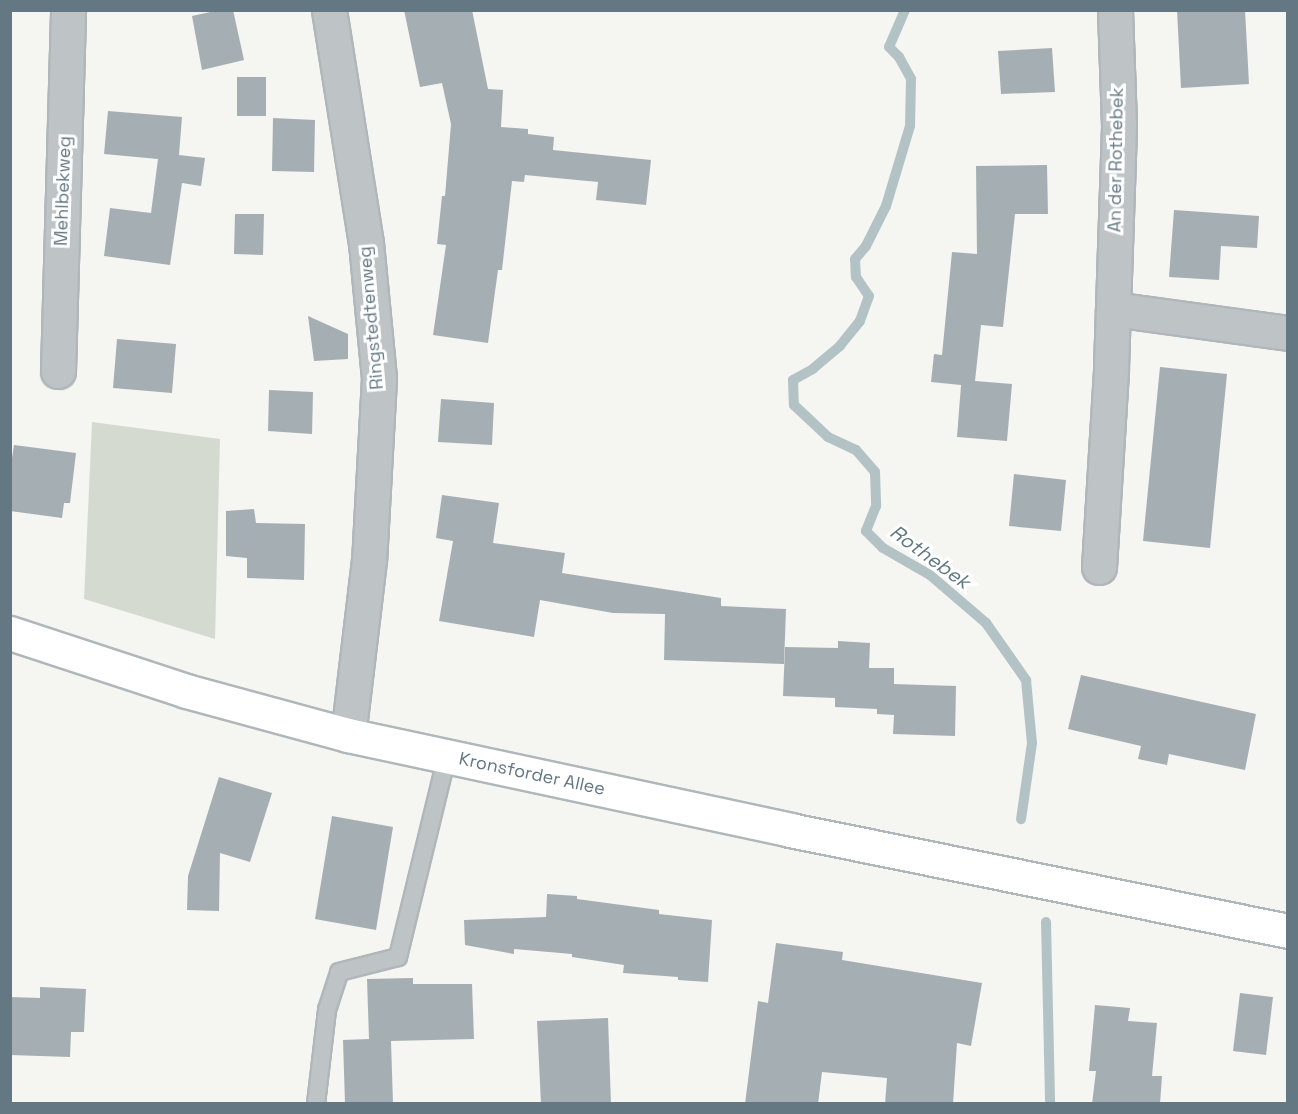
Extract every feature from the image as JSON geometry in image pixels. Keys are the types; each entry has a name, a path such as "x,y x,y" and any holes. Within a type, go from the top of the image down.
{"main road":[{"name":"Kronsforder Allee","path":"10,633 186,691 348,735 790,830 1061,883 1287,931"}],"street":[{"name":"Mehlbekweg","path":"58,371 68,10"},
{"name":"Ringstedtenweg","path":"329,10 366,243 379,378 369,560 348,735"},
{"name":"An der Rothebek","path":"1099,567 1113,309 1119,125 1115,10"},
{"path":"1113,309 1287,333"}],"lane":[{"path":"316,1104 327,1010 339,972 398,957 447,756"}],"shaded area":[{"path":"92,422 220,439 215,639 84,599"}],"building":[{"path":"219,10 233,10 244,60 202,70 192,16"},
{"path":"404,10 472,10 488,89 503,90 501,127 528,129 528,134 554,137 553,150 651,160 646,205 596,200 598,182 525,175 524,182 512,181 502,270 498,270 488,343 433,335 446,245 437,244 442,196 445,196 451,124 442,83 420,87"},
{"path":"1177,10 1245,10 1249,84 1181,88"},
{"path":"1052,48 1055,92 1001,94 998,51"},
{"path":"237,77 266,77 266,116 237,116"},
{"path":"108,111 182,117 179,155 205,158 201,186 182,183 170,265 104,256 110,208 151,213 158,159 104,154"},
{"path":"273,118 315,120 314,172 272,171"},
{"path":"1047,165 1048,214 1015,214 1003,327 981,325 975,381 1012,384 1007,441 957,437 961,385 931,382 934,354 942,355 952,252 977,254 976,166"},
{"path":"1174,210 1259,216 1257,248 1221,246 1219,280 1169,277"},
{"path":"235,214 264,214 263,255 234,254"},
{"path":"308,316 348,334 348,359 314,361"},
{"path":"117,339 176,344 172,393 113,388"},
{"path":"1160,367 1227,374 1210,548 1143,541"},
{"path":"269,390 313,392 312,434 268,431"},
{"path":"441,399 494,403 492,445 438,442"},
{"path":"14,445 76,453 70,503 64,503 62,518 10,511 10,470"},
{"path":"1014,474 1066,480 1061,531 1009,526"},
{"path":"442,495 499,503 493,543 565,553 562,573 721,598 721,606 786,609 784,664 664,660 665,614 613,613 540,600 534,637 439,621 453,541 436,538"},
{"path":"254,509 256,523 305,524 304,580 247,578 247,558 226,556 226,511"},
{"path":"838,641 870,643 869,668 894,668 894,684 956,686 955,736 893,734 894,715 877,714 877,709 835,707 835,698 783,696 785,647 838,648"},
{"path":"1081,675 1256,714 1245,770 1169,754 1167,765 1138,759 1141,746 1068,729"},
{"path":"219,777 272,793 250,862 220,853 219,911 187,910 188,876"},
{"path":"332,816 393,827 376,930 315,919"},
{"path":"547,894 577,896 577,899 659,910 659,914 712,920 708,982 678,980 678,977 623,973 624,965 572,957 572,954 514,949 514,954 465,945 464,920 546,917"},
{"path":"776,943 843,952 842,960 982,983 971,1046 957,1043 953,1104 885,1104 887,1078 822,1072 818,1104 745,1104 758,1001 768,1003"},
{"path":"413,978 413,984 472,984 474,1039 391,1041 393,1104 345,1104 343,1040 369,1039 367,979"},
{"path":"40,987 86,989 84,1032 71,1032 70,1057 10,1055 10,997 40,998"},
{"path":"1240,993 1273,997 1266,1055 1233,1051"},
{"path":"1095,1005 1130,1008 1128,1021 1157,1023 1152,1076 1162,1076 1160,1104 1092,1104 1096,1071 1089,1071"},
{"path":"608,1018 611,1104 541,1104 537,1021"}],"waterway":[{"name":"Rothebek","path":"905,10 889,47 899,57 911,79 910,126 886,206 866,246 855,259 856,277 869,296 860,321 840,346 813,369 793,380 794,405 828,437 856,450 875,472 876,506 866,531 883,548 930,575 986,623 1026,680 1032,743 1021,819"},
{"name":"Rothebek","path":"1046,922 1050,1104"}]}
